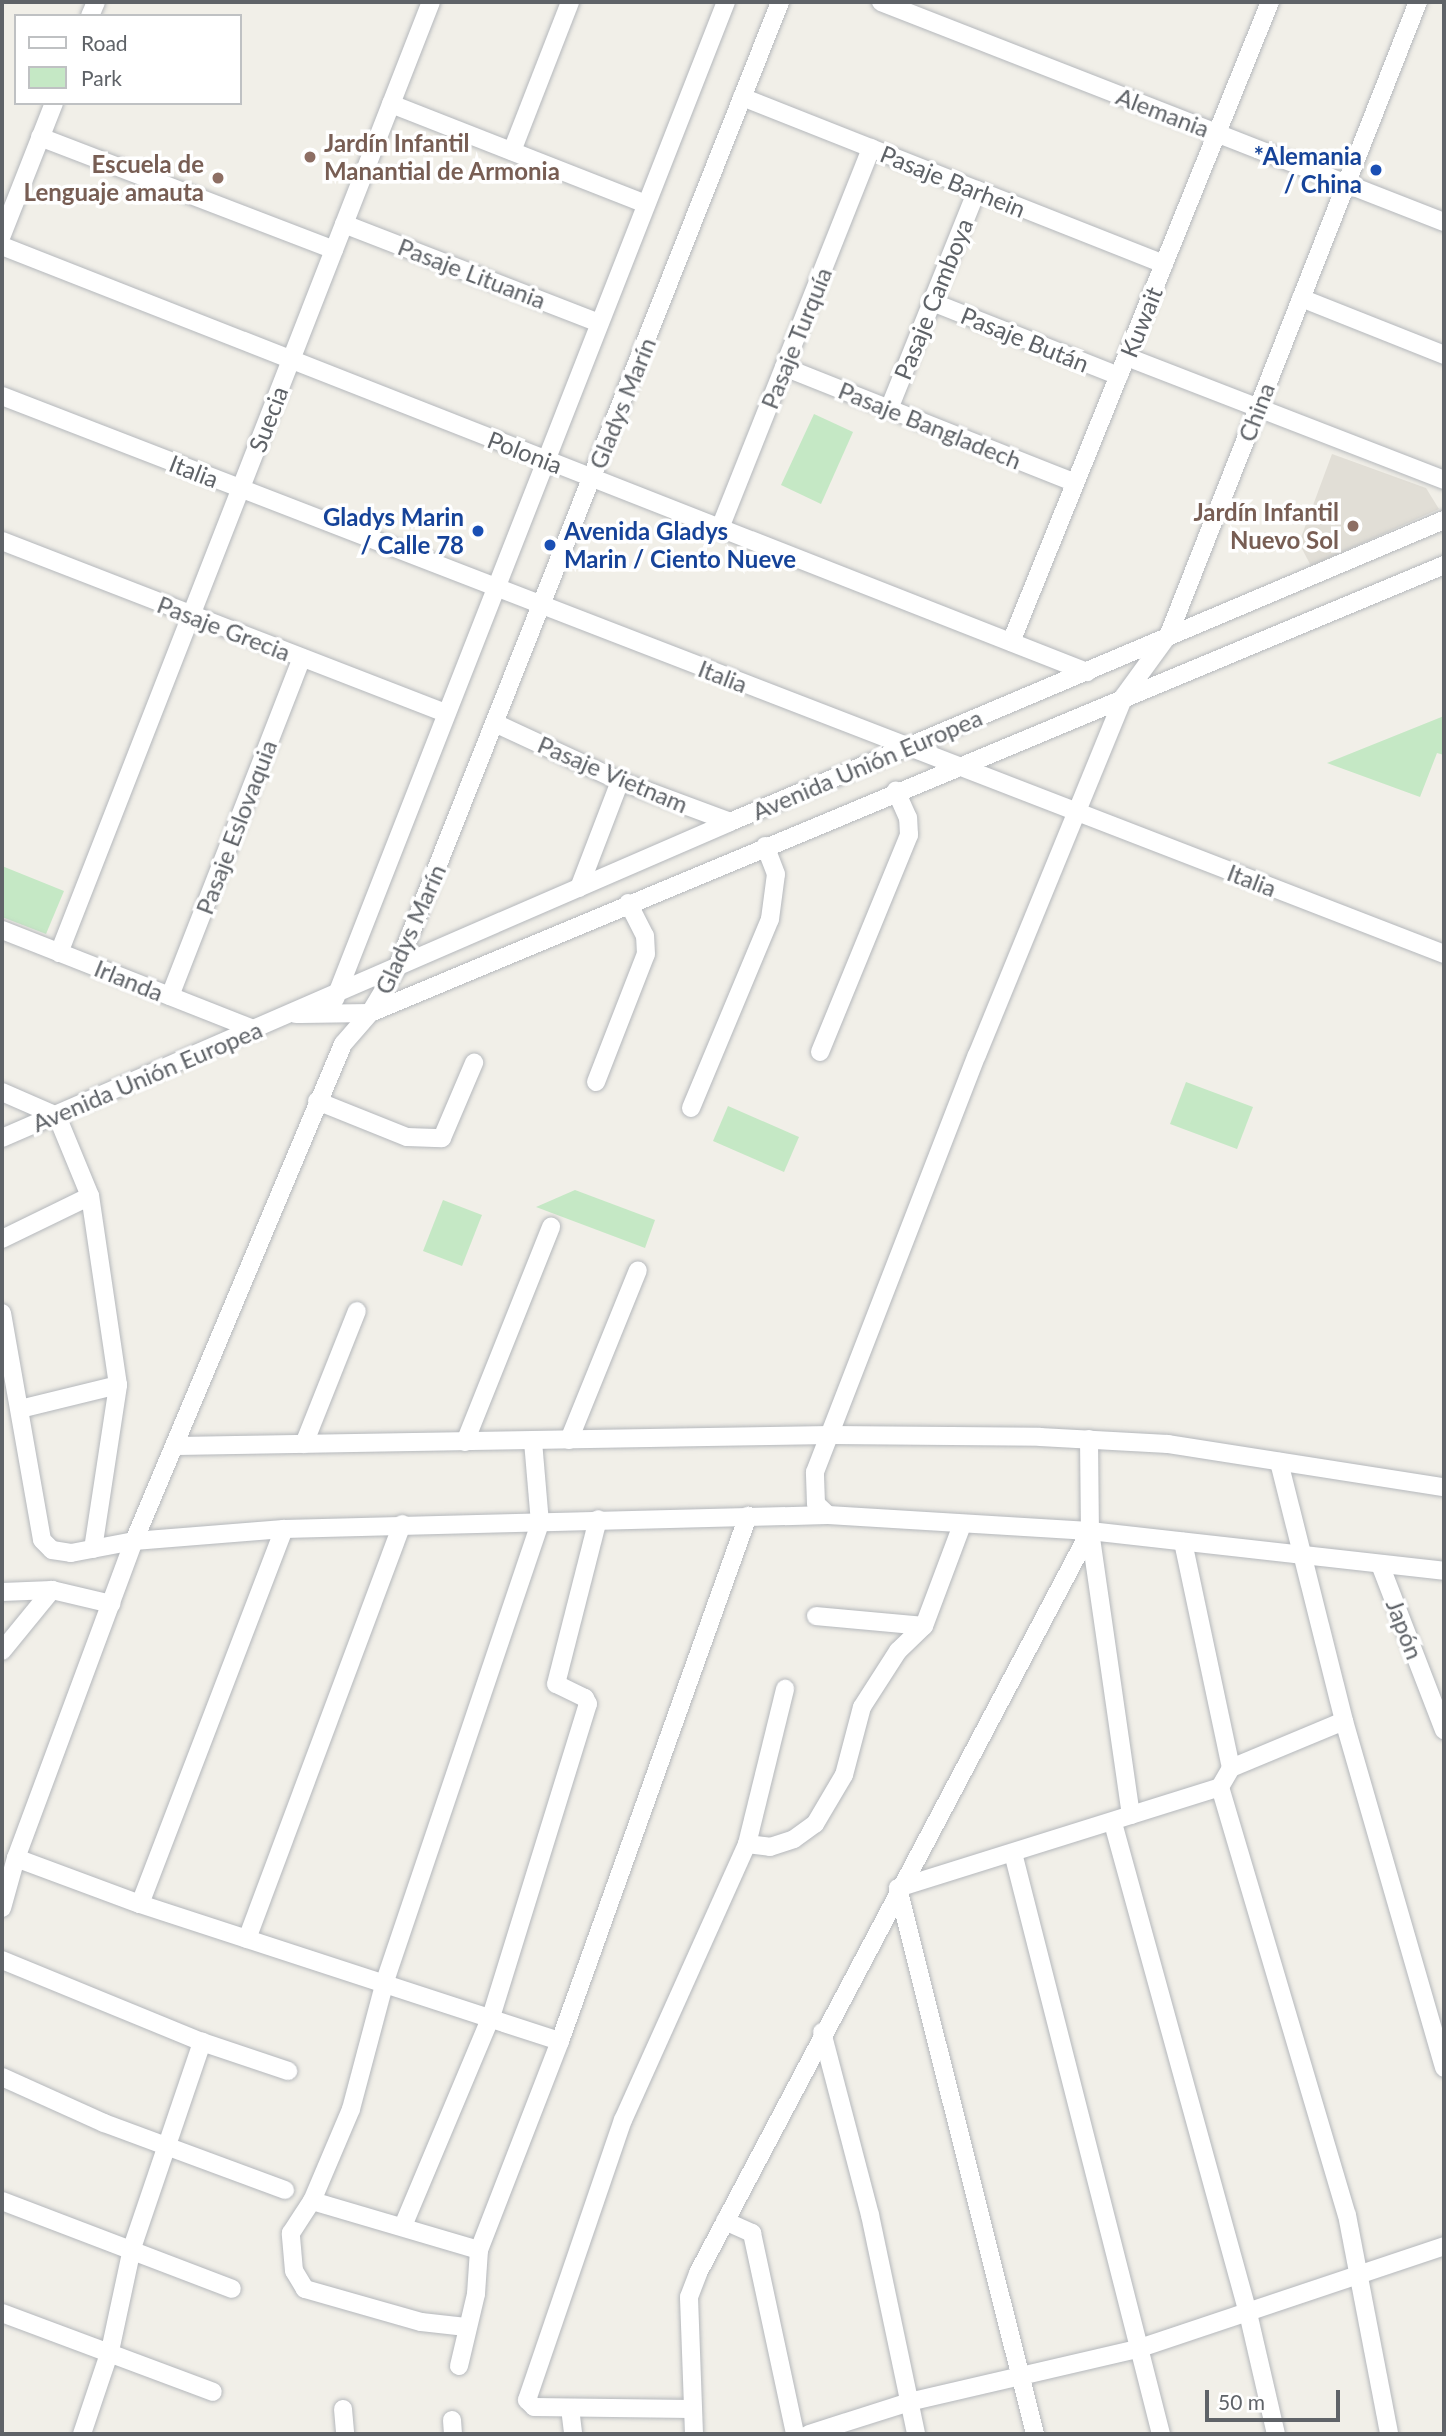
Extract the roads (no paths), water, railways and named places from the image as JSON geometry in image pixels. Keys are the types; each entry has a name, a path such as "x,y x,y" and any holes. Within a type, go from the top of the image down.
{"street":[{"name":"Suecia","path":"59,953 431,2"},
{"path":"512,151 570,2"},
{"name":"Gladys Marín","path":"342,1044 335,995 726,2"},
{"name":"Gladys Marín","path":"342,1044 370,1013 397,968 497,724 780,2"},
{"name":"Alemania","path":"881,2 1444,222"},
{"name":"Kuwait","path":"1011,642 1270,2"},
{"name":"China","path":"828,1515 816,1504 813,1490 815,1472 1073,812 1124,696 1169,634 1418,2"},
{"name":"Pasaje Barhein","path":"742,97 1164,264"},
{"path":"391,104 646,204"},
{"path":"2,235 53,105"},
{"path":"40,137 334,250"},
{"name":"Pasaje Turquía","path":"720,528 871,148"},
{"name":"Pasaje Camboya","path":"889,409 977,190"},
{"name":"Pasaje Lituania","path":"344,224 599,323"},
{"name":"Polonia","path":"2,246 1087,672"},
{"path":"1301,298 1444,355"},
{"name":"Pasaje Bután","path":"932,302 1119,376"},
{"path":"1126,357 1256,410 1444,480"},
{"name":"Pasaje Bangladech","path":"784,367 1075,483"},
{"name":"Italia","path":"2,396 1444,954"},
{"name":"Avenida Unión Europea","path":"2,1138 730,822 1087,672 1169,634 1444,520"},
{"name":"Pasaje Grecia","path":"2,541 446,713"},
{"name":"Avenida Unión Europea","path":"292,1014 336,1016 370,1013 954,766 1444,565"},
{"name":"Pasaje Eslovaquia","path":"170,996 302,658"},
{"name":"Pasaje Vietnam","path":"497,724 620,781 730,822"},
{"path":"579,888 620,781"},
{"path":"820,1052 909,835 908,818 896,791"},
{"path":"691,1108 770,919 776,874 765,846"},
{"path":"596,1082 646,954 645,936 628,904"},
{"name":"Irlanda","path":"2,930 256,1030"},
{"path":"2,1908 16,1858 134,1541 177,1446 342,1044"},
{"path":"317,1101 407,1137 442,1138 474,1063"},
{"path":"2,1092 57,1116 90,1196 118,1385 93,1549"},
{"path":"2,1239 90,1196"},
{"path":"465,1442 551,1227"},
{"path":"569,1440 638,1270"},
{"path":"303,1444 357,1311"},
{"path":"2,1314 42,1541 52,1550 93,1549 134,1541 284,1529 828,1515 1090,1531 1381,1567 1444,1572"},
{"path":"20,1409 118,1385"},
{"path":"177,1446 831,1435 1089,1439 1168,1444 1444,1487"},
{"path":"1089,1439 1090,1531 1132,1815"},
{"path":"466,2327 421,2322 305,2289 294,2271 291,2233 312,2201 351,2109 385,1981 540,1523 533,1441"},
{"path":"1279,1462 1300,1557 1344,1721 1444,2068"},
{"path":"459,2366 466,2327 476,2294 479,2250 560,2041 748,1516"},
{"path":"403,2226 491,2017 588,1704 585,1698 556,1684 598,1519"},
{"path":"247,1939 402,1524"},
{"path":"747,1844 770,1847 794,1839 815,1824 844,1775 862,1707 898,1651 924,1626 962,1525"},
{"path":"140,1904 284,1529"},
{"path":"694,2434 689,2297 822,2032 1090,1531"},
{"path":"1183,1542 1231,1768"},
{"name":"Japón","path":"1381,1567 1444,1730"},
{"path":"2,1592 52,1590 111,1604"},
{"path":"2,1651 52,1590"},
{"path":"816,1616 924,1626"},
{"path":"691,2409 534,2407 527,2400 623,2120 747,1844 785,1689"},
{"path":"898,1888 1113,1823 1220,1787 1231,1768 1344,1721"},
{"path":"1220,1787 1347,2215 1389,2434"},
{"path":"1113,1823 1248,2313 1276,2434"},
{"path":"1013,1853 1137,2349 1161,2434"},
{"path":"16,1858 140,1904 385,1981 560,2041"},
{"path":"898,1888 1035,2434"},
{"path":"2,1960 202,2042 288,2071"},
{"path":"822,2032 870,2215 916,2434"},
{"path":"82,2434 110,2351 132,2248 202,2042"},
{"path":"2,2077 165,2148 285,2190"},
{"path":"2,2201 132,2248 232,2289"},
{"path":"312,2201 479,2250"},
{"path":"725,2221 752,2233 794,2434"},
{"path":"809,2434 909,2402 1023,2378 1137,2349 1444,2245"},
{"path":"2,2313 110,2351 213,2392"},
{"path":"570,2408 573,2434"},
{"path":"344,2409 345,2434"}],"place":[{"name":"Jardín Infantil Manantial de Armonia","path":"310,157"},
{"name":"*Alemania / China","path":"1376,170"},
{"name":"Escuela de Lenguaje amauta","path":"218,178"},
{"name":"Jardín Infantil Nuevo Sol","path":"1353,526"},
{"name":"Gladys Marin / Calle 78","path":"478,531"},
{"name":"Avenida Gladys Marin / Ciento Nueve","path":"550,545"}]}
